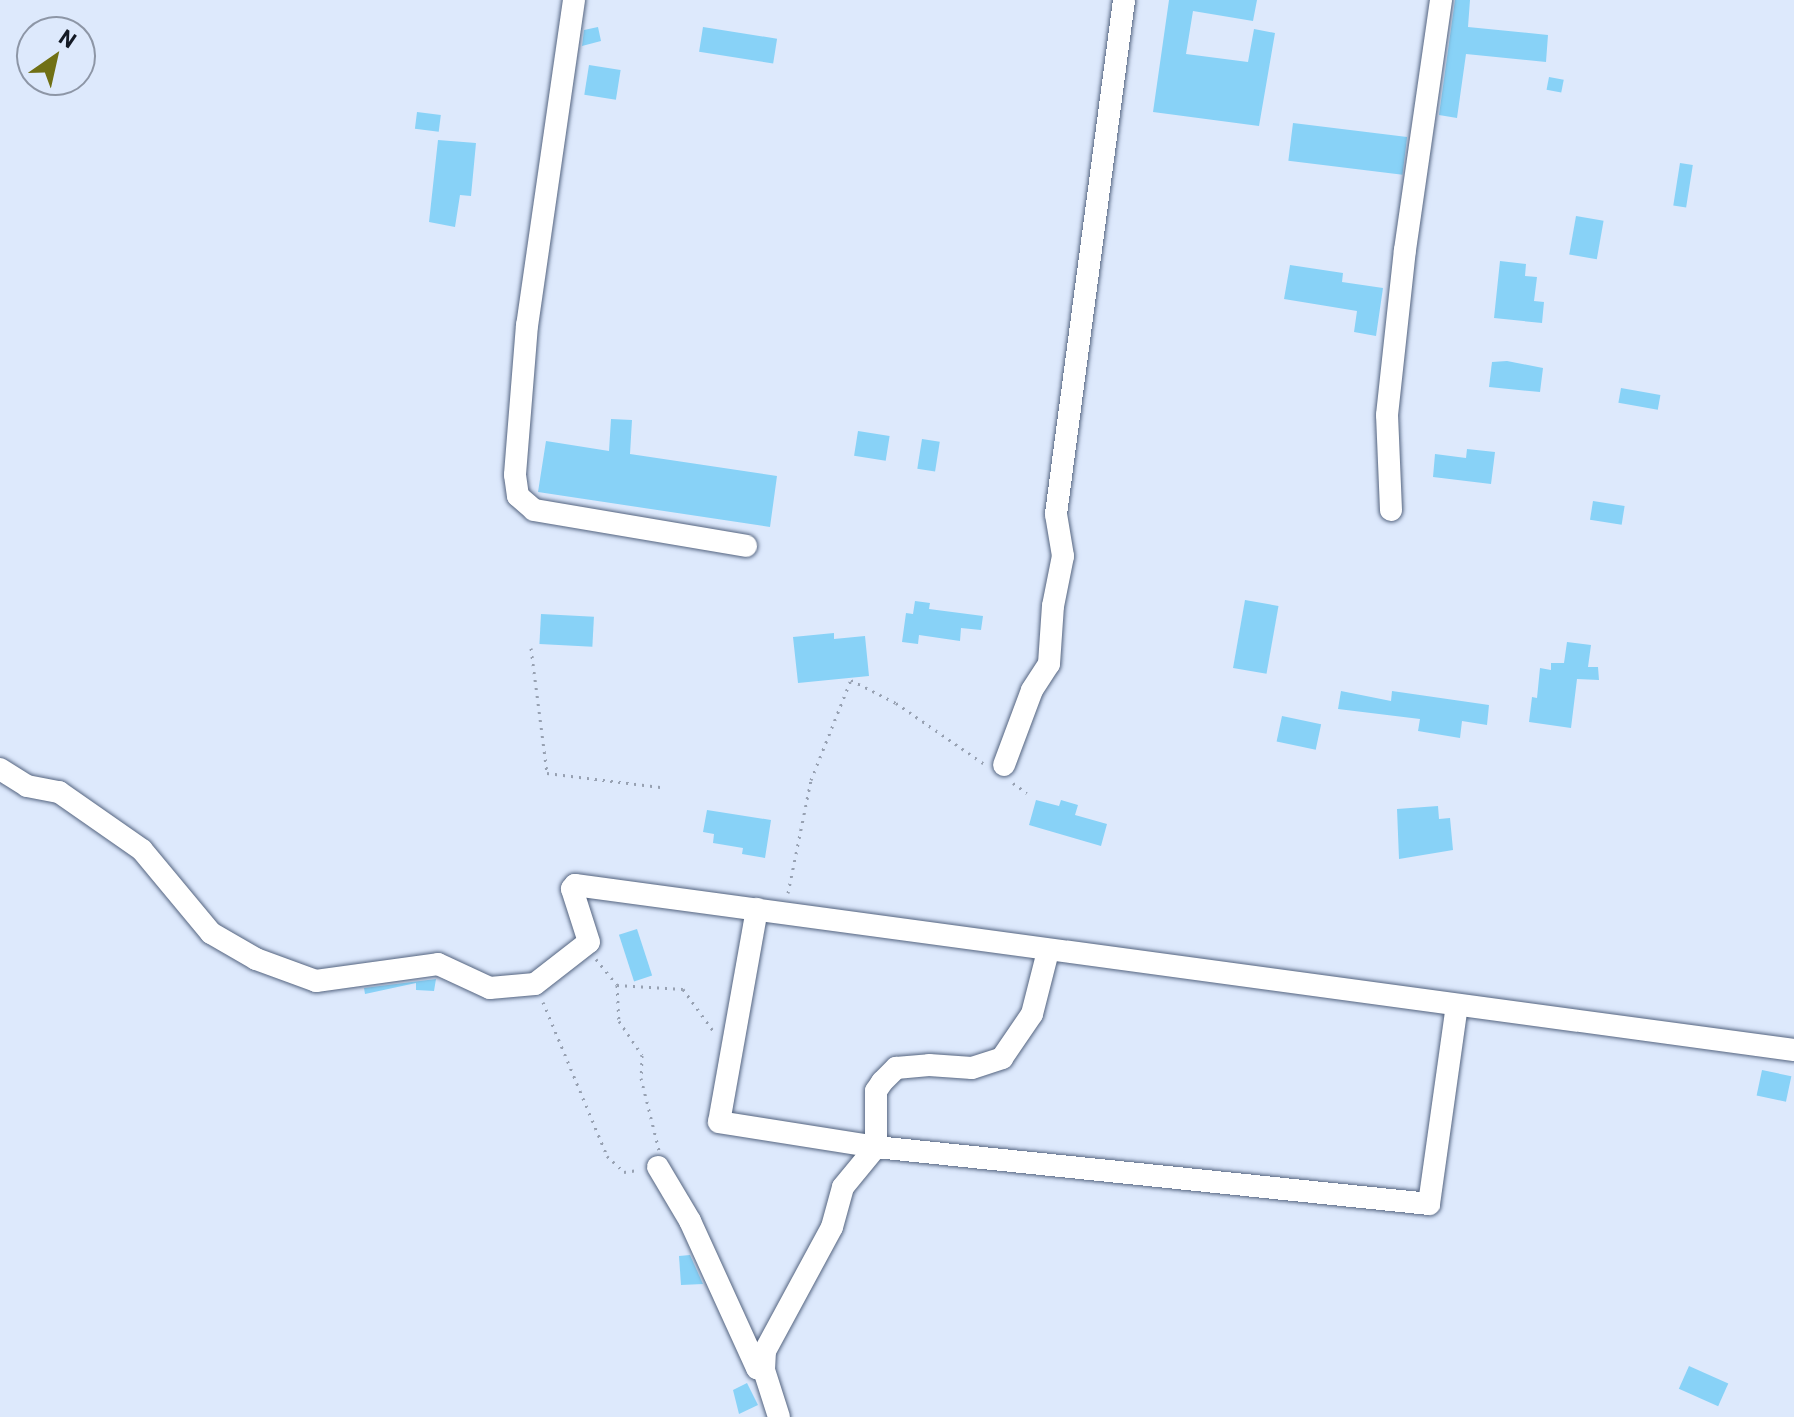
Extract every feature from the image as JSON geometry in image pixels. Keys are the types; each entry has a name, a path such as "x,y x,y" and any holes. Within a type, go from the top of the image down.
{"street":[{"path":"574,0 527,325 515,475 518,496 534,510 746,546"},
{"path":"998,769 1032,690 1049,664 1063,556 1056,514 1124,0"},
{"path":"1391,510 1387,415 1404,264 1441,0"},
{"path":"0,769 27,786 59,792 142,850 211,933 282,970 316,981 438,964 490,988 535,984 589,942 572,889 575,885 1794,1050"},
{"path":"757,909 719,1122 876,1147 1429,1204 1457,1006"},
{"path":"779,1417 764,1370 765,1351 832,1227 843,1187 876,1147 876,1091 887,1074 896,1068 929,1065 972,1068 1002,1058 1032,1014 1048,951"},
{"path":"658,1167 697,1234 757,1368 764,1370"}],"path":[{"path":"531,648 547,773 660,787"},
{"path":"784,912 811,780 852,679 896,703 998,769 1027,793"},
{"path":"535,984 607,1156 624,1172 663,1167 641,1078 642,1055 619,1021 617,985 586,946"},
{"path":"617,985 683,989 730,1055"}],"building":[{"path":"1169,0 1257,0 1253,21 1193,11 1186,54 1248,62 1254,29 1275,33 1259,126 1153,112"},
{"path":"1455,0 1470,0 1468,27 1548,35 1546,62 1466,54 1457,118 1439,115"},
{"path":"598,27 601,41 582,46 584,30"},
{"path":"703,27 777,39 773,63 699,52"},
{"path":"589,65 621,70 616,100 584,95"},
{"path":"1549,77 1564,80 1561,93 1547,90"},
{"path":"417,112 441,115 439,132 415,129"},
{"path":"1293,123 1407,137 1403,175 1288,161"},
{"path":"438,140 476,143 471,196 460,195 455,227 429,222"},
{"path":"1680,163 1693,165 1686,208 1673,205"},
{"path":"1576,216 1604,221 1597,259 1569,254"},
{"path":"1500,261 1526,264 1525,276 1537,277 1534,301 1544,302 1542,323 1494,318"},
{"path":"1290,265 1343,273 1342,282 1383,288 1376,336 1354,332 1357,311 1284,299"},
{"path":"1507,361 1543,368 1540,392 1489,387 1492,362"},
{"path":"1621,388 1660,395 1658,410 1618,403"},
{"path":"611,419 632,420 630,454 777,476 770,527 538,492 546,441 609,451"},
{"path":"858,431 890,436 886,461 854,456"},
{"path":"922,439 940,442 935,471 917,469"},
{"path":"1467,449 1495,452 1491,484 1433,477 1435,454 1466,458"},
{"path":"1593,501 1625,506 1622,525 1590,520"},
{"path":"1245,600 1278,606 1267,674 1233,668"},
{"path":"915,601 930,603 929,609 983,616 981,630 961,628 960,641 919,635 918,644 902,642 906,613 913,614"},
{"path":"541,614 594,617 592,647 539,644"},
{"path":"834,633 834,639 865,636 869,676 798,683 793,637"},
{"path":"1567,642 1591,645 1588,667 1598,667 1599,680 1577,679 1571,728 1529,722 1532,697 1537,698 1540,668 1551,670 1551,663 1564,663"},
{"path":"1341,691 1391,701 1392,691 1489,705 1487,725 1462,721 1460,738 1418,731 1420,719 1338,709"},
{"path":"1282,716 1321,724 1316,750 1277,741"},
{"path":"1036,800 1059,806 1061,800 1078,805 1075,815 1107,824 1101,846 1029,825"},
{"path":"1438,806 1439,819 1450,818 1453,850 1399,859 1397,809"},
{"path":"707,810 771,820 765,858 742,854 743,848 713,843 714,834 703,832"},
{"path":"637,929 652,976 634,981 619,935"},
{"path":"436,979 434,991 416,990 416,983 365,994 364,988"},
{"path":"1762,1070 1791,1076 1786,1102 1757,1095"},
{"path":"690,1255 703,1284 681,1285 679,1256"},
{"path":"1689,1366 1728,1383 1718,1406 1679,1389"},
{"path":"747,1383 758,1405 739,1414 733,1390"}]}
